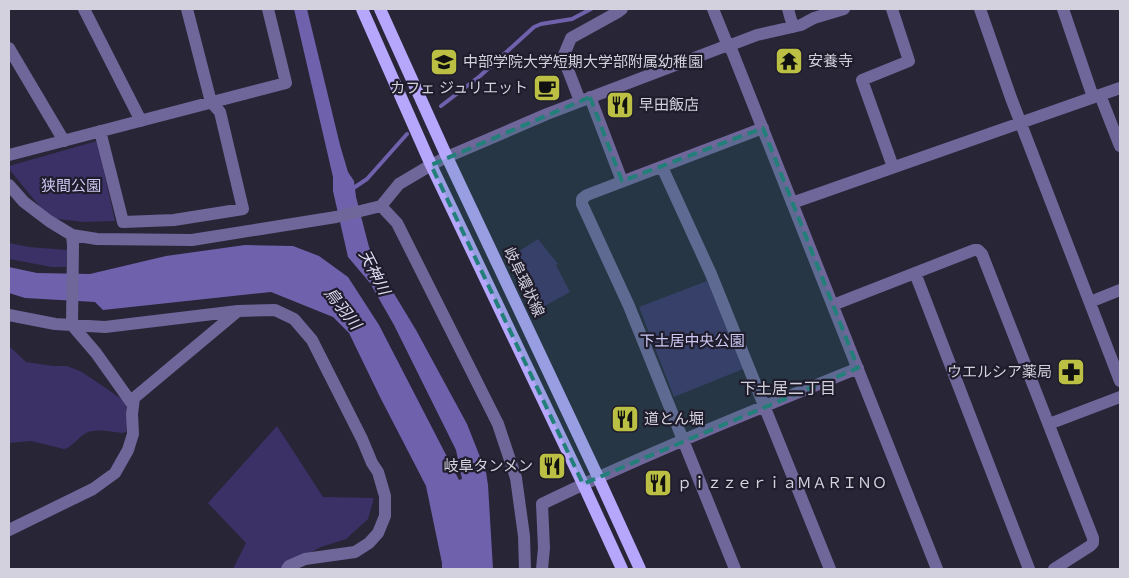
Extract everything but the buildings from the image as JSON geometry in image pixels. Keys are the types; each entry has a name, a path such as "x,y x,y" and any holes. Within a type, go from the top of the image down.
{"main road":[{"path":"362,9 431,165 622,569"},
{"name":"岐阜環状線","path":"380,9 447,157 640,569"}],"street":[{"path":"84,9 141,120"},
{"path":"100,131 123,222 174,220 243,208 220,112 212,102 187,9"},
{"path":"9,155 286,83 268,9"},
{"path":"622,9 571,38 563,57 585,99 622,181"},
{"path":"713,9 763,128 938,569"},
{"path":"788,9 793,26"},
{"path":"9,185 24,202 73,240 192,240 336,217 381,206 399,184 431,165 547,114 723,47 757,35 801,25 814,18 844,9"},
{"path":"892,9 910,61 862,80 893,168"},
{"path":"980,9 1011,98 1120,380"},
{"path":"1063,9 1096,96 1120,146"},
{"path":"9,48 64,141"},
{"path":"792,203 1120,88"},
{"path":"735,569 629,306 582,204 582,199 587,195 622,181 763,128"},
{"path":"662,167 711,274 830,569"},
{"path":"381,206 396,224 498,424 516,478 524,536 525,569"},
{"path":"73,240 72,325 96,353 133,406"},
{"path":"833,305 974,250 978,250 982,254 1093,538 1093,543 1090,546 1054,569"},
{"path":"914,273 1030,569"},
{"path":"1090,302 1120,290"},
{"path":"9,315 56,324 105,327 238,312 275,310 294,319 312,340 362,439 372,464 378,472 385,496 385,516 378,533 369,543 355,552 305,559 289,566 287,569"},
{"path":"9,530 92,489 115,473 128,450 133,434 132,414 134,398 238,312"},
{"path":"542,569 544,548 542,504 598,476 858,368"},
{"path":"1049,424 1120,397"}],"highlighted area":[{"path":"590,97 622,181 763,128 858,368 583,484 431,165"}],"green space":[{"name":"狭間公園","path":"97,141 115,221 84,222 49,218 9,169 9,166"},
{"path":"538,239 558,264 556,265 570,292 534,312 507,259"},
{"path":"9,243 29,247 67,250 66,267 52,267 9,259"},
{"name":"下土居中央公園","path":"707,281 743,369 674,397 639,307"},
{"path":"9,346 26,362 67,366 82,372 126,402 126,432 90,432 64,449 31,441 9,443"},
{"path":"277,426 323,497 374,498 368,519 346,539 321,547 279,569 233,569 246,543 208,503"}],"water":[{"path":"294,9 307,9 340,145 348,172 354,181 356,197 369,247 467,424 486,472 493,569 442,569 426,486 349,333 333,317 271,292 103,310 95,302 25,298 9,293 9,267 37,273 90,274 166,256 245,245 293,246 319,256 348,277 379,325 459,480 462,479 456,450 394,325 370,283 348,257 333,191 333,177"}],"waterway":[{"path":"441,106 480,76 534,27 572,19 591,9"},
{"path":"352,189 367,179 407,134"}],"place":[{"name":"安養寺","path":"789,61"},
{"name":"中部学院大学短期大学部附属幼稚園","path":"444,62"},
{"name":"カフェ ジュリエット","path":"547,88"},
{"name":"早田飯店","path":"620,105"},
{"name":"ウエルシア薬局","path":"1071,372"},
{"name":"道とん堀","path":"625,419"},
{"name":"岐阜タンメン","path":"552,466"},
{"name":"ｐｉｚｚｅｒｉａＭＡＲＩＮＯ","path":"658,483"}],"district":[{"name":"下土居二丁目","path":"788,388"}],"water label":[{"name":"天神川","path":"375,272"},
{"name":"鳥羽川","path":"343,308"}]}
